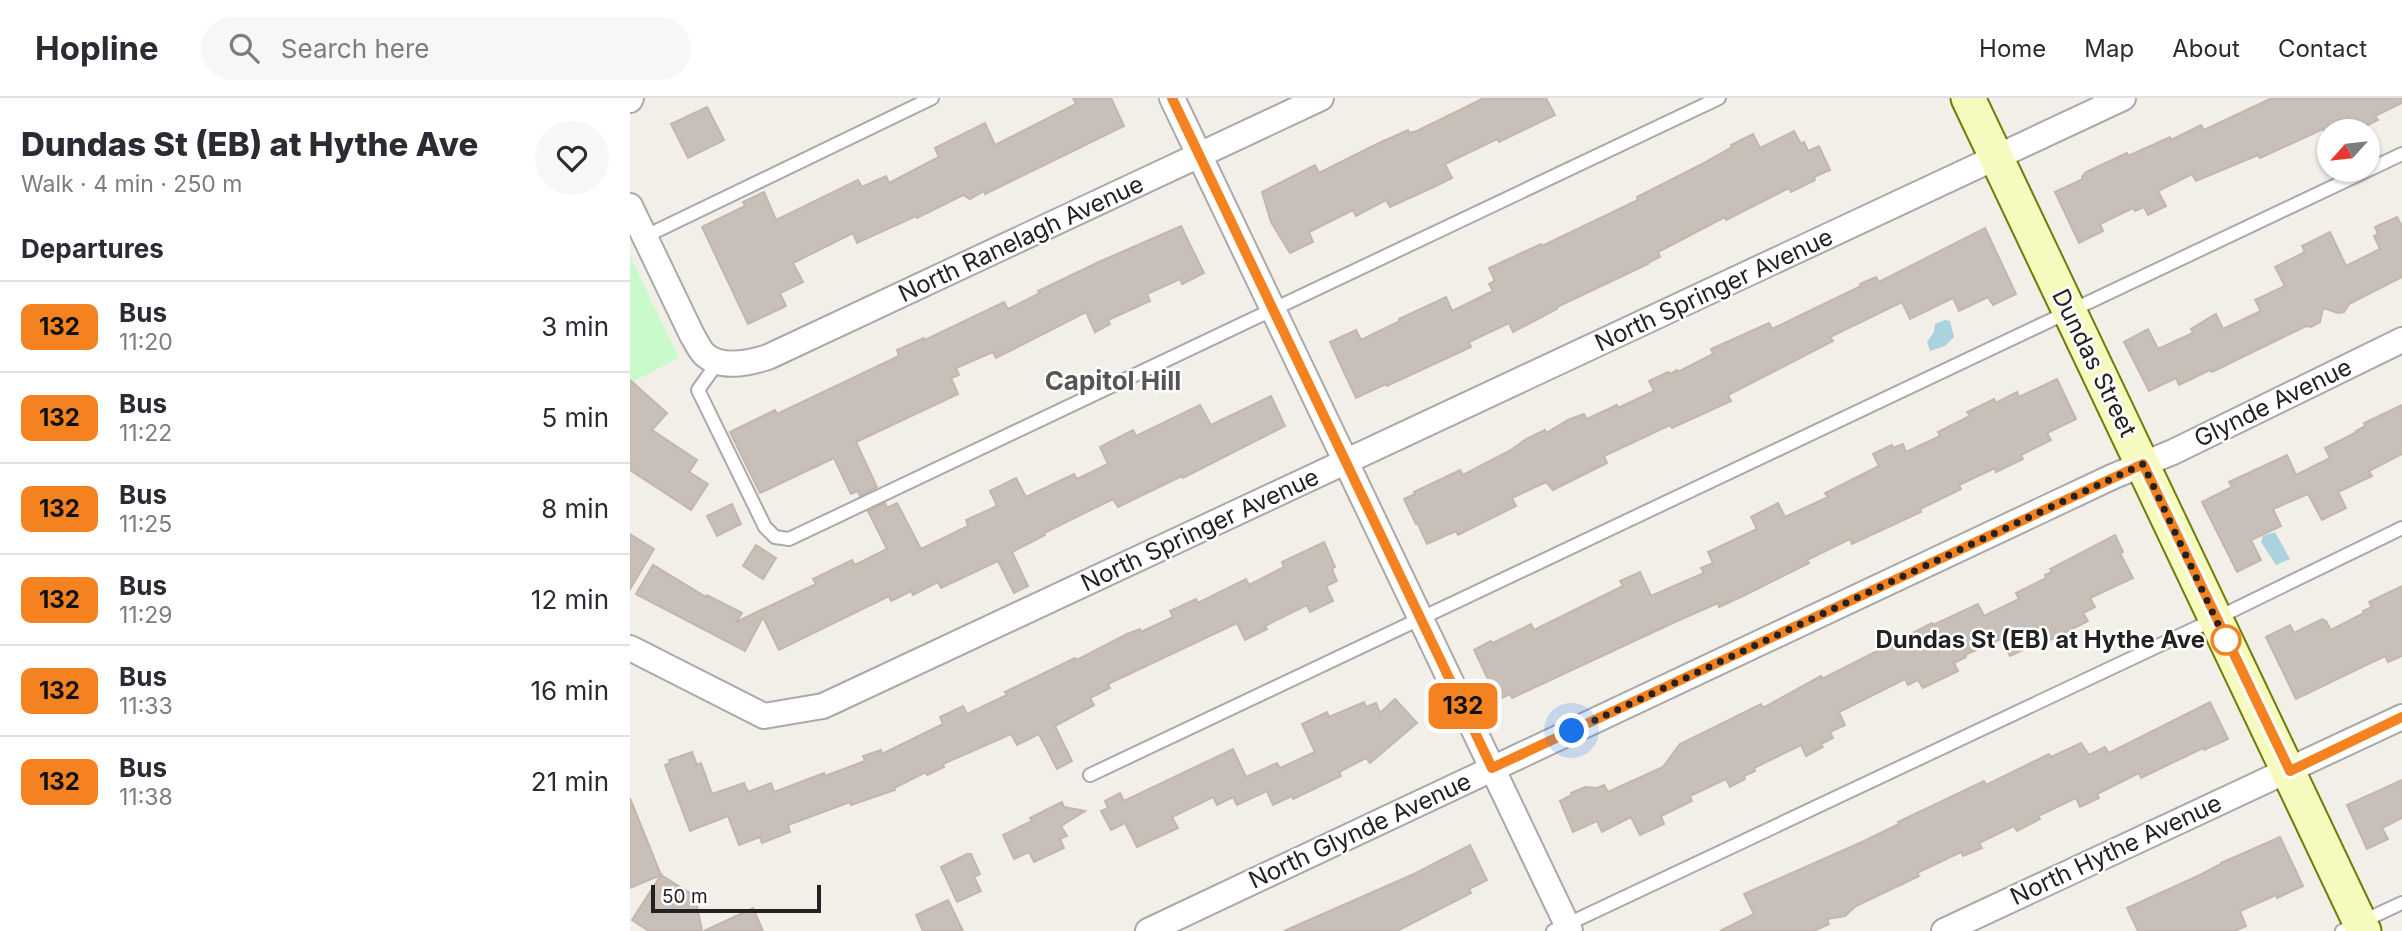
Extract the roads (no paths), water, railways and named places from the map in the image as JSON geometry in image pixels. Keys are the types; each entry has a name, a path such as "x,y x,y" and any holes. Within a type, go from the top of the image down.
{"street":[{"path":"1172,98 1492,768 1563,929"},
{"name":"North Ranelagh Avenue","path":"718,362 745,364 768,357 1321,98"},
{"name":"Dundas Street","path":"1968,98 2290,771 2355,928"},
{"name":"North Springer Avenue","path":"630,648 764,716 823,706 2123,98"},
{"path":"630,206 692,335 705,354 718,362"},
{"name":"Glynde Avenue","path":"2143,464 2173,452 2402,340"},
{"name":"North Glynde Avenue","path":"1148,931 2143,464"},
{"name":"North Hythe Avenue","path":"1944,931 2402,717"}],"lane":[{"path":"644,237 933,98"},
{"path":"718,362 698,390 765,527 775,537 789,539 1719,98"},
{"path":"1090,775 2402,154"},
{"path":"1563,929 2402,528"},
{"path":"2355,928 2402,902"}],"water":[{"path":"1950,321 1954,337 1945,346 1930,351 1927,342 1934,332 1935,324"},
{"path":"2275,532 2290,559 2276,565 2261,542 2263,536"}],"place":[{"name":"Dundas St (EB) at Hythe Ave","path":"2226,640"}],"district":[{"name":"Capitol Hill","path":"1113,381"}]}
